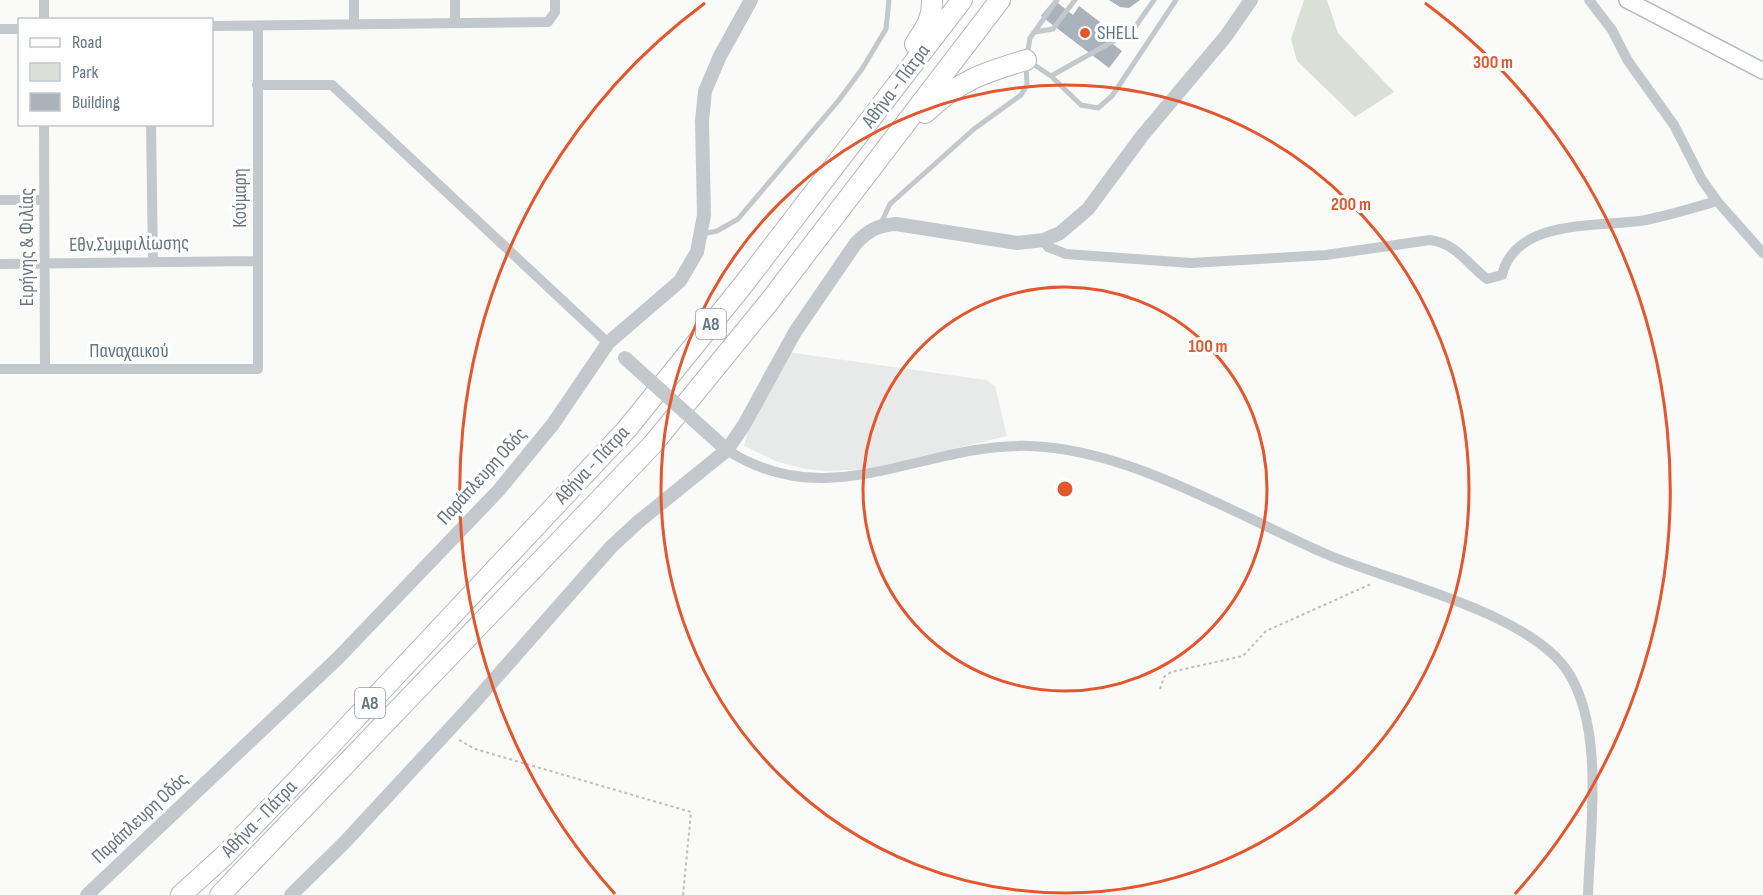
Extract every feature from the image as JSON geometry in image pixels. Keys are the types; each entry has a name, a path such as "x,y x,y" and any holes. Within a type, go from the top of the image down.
{"highway":[{"path":"859,135 901,64 926,28 933,12 932,0"},
{"name":"Αθήνα - Πάτρα","path":"181,895 225,855 323,753 627,429 743,285 962,0"},
{"name":"Αθήνα - Πάτρα","path":"220,895 653,444 769,302 1000,0"},
{"path":"882,155 952,89 969,79 1026,60"}],"main road":[{"path":"1627,0 1761,67"}],"street":[{"path":"44,0 44,18"},
{"path":"354,0 354,24"},
{"path":"455,0 455,23"},
{"path":"213,26 548,22 555,12 555,0"},
{"name":"Παράπλευρη Οδός","path":"87,895 338,658 499,490 553,424 608,343 680,280 697,252 702,234 705,193 702,121 705,91 720,56 751,0"},
{"path":"291,895 345,842 445,734 611,547 638,522 727,450 744,425 795,332 856,243 880,225 909,225 1017,243 1044,240 1074,224 1088,209 1142,136 1226,36 1251,0"},
{"path":"1589,0 1612,30 1628,61 1674,125 1702,180 1717,201 1763,253"},
{"name":"Κούμαρη","path":"258,26 258,369"},
{"path":"0,29 18,28"},
{"path":"257,85 332,85 608,343 727,450 773,471 822,479 867,475 1001,447 1028,446 1071,450 1143,473 1326,554 1464,604 1501,621 1545,648 1569,675 1583,709 1589,740 1588,895"},
{"name":"Ειρήνης & Φιλίας","path":"44,126 45,369"},
{"path":"151,126 153,262"},
{"path":"0,200 45,200"},
{"path":"1044,240 1048,247 1066,254 1191,262 1326,255 1430,240 1444,241 1454,247 1472,268 1487,279 1502,275 1509,254 1543,233 1645,220 1717,201"},
{"name":"Εθν.Συμφιλίωσης","path":"0,264 258,261"},
{"name":"Παναχαικού","path":"0,369 258,369"}],"lane":[{"path":"702,234 717,231 738,219 839,100 886,29 889,0"},
{"path":"880,225 890,204 974,129 1021,95 1028,85 1026,60 1030,38 1058,0"},
{"path":"1035,32 1053,28 1075,0"},
{"path":"1051,75 1133,30 1154,0"},
{"path":"1026,60 1051,75 1080,105 1098,108 1112,96 1176,0"}],"path":[{"path":"1160,689 1164,677 1171,672 1243,656 1266,631 1387,577"},
{"path":"445,734 475,749 692,812 683,895"}],"shaded area":[{"path":"787,352 986,380 995,386 1007,436 868,469 829,471 806,469 778,462 744,446 748,430"}],"green space":[{"path":"1304,0 1327,0 1338,33 1394,92 1355,117 1297,61 1291,39"}],"building":[{"path":"1054,0 1073,15 1079,6 1100,22 1094,30 1122,51 1109,68 1041,16"},
{"path":"1109,0 1140,0 1129,8 1120,7"}],"place":[{"name":"SHELL","path":"1085,33"}]}
